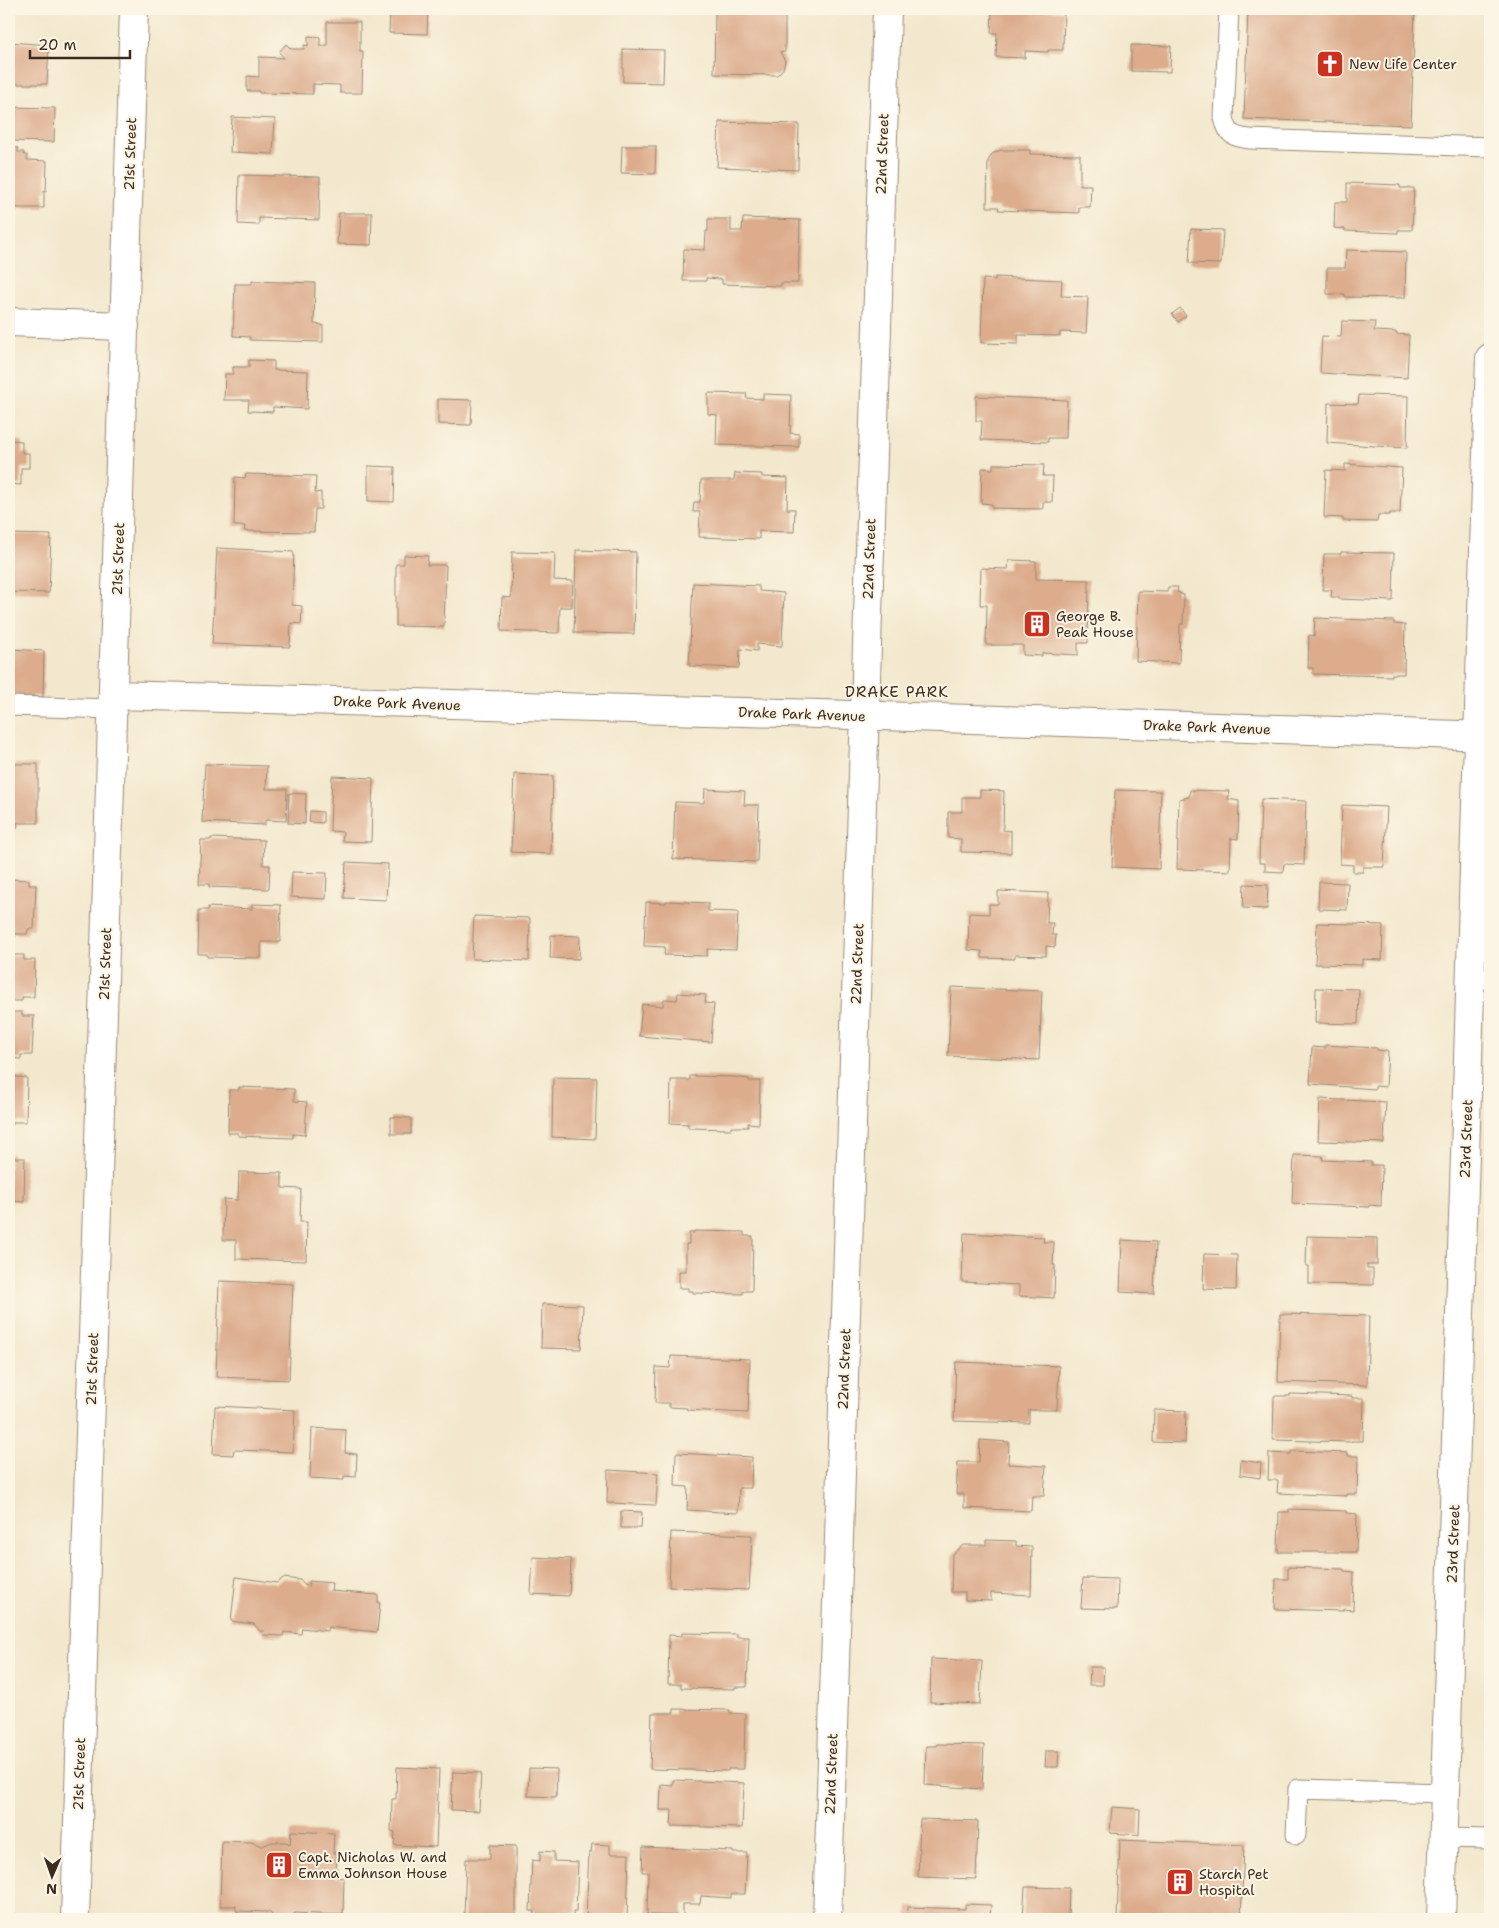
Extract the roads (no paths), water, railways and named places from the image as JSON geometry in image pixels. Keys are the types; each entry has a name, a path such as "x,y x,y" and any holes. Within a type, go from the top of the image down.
{"street":[{"name":"21st Street","path":"75,1919 126,326 134,9"},
{"name":"22nd Street","path":"827,1919 887,9"},
{"path":"9,322 126,326"},
{"name":"23rd Street","path":"1440,1919 1481,979 1490,358"},
{"name":"Drake Park Avenue","path":"114,702 865,716 1485,735"}],"lane":[{"path":"1229,9 1224,118 1226,128 1231,134 1239,138 1250,139 1490,147"},
{"path":"9,706 114,702"},
{"path":"1296,1835 1298,1789 1445,1793"},
{"path":"1443,1838 1490,1839"}],"place":[{"name":"New Life Center","path":"1330,64"},
{"name":"George B. Peak House","path":"1037,624"},
{"name":"Capt. Nicholas W. and Emma Johnson House","path":"279,1865"},
{"name":"Starch Pet Hospital","path":"1180,1882"}],"district":[{"name":"DRAKE PARK","path":"897,692"}]}
